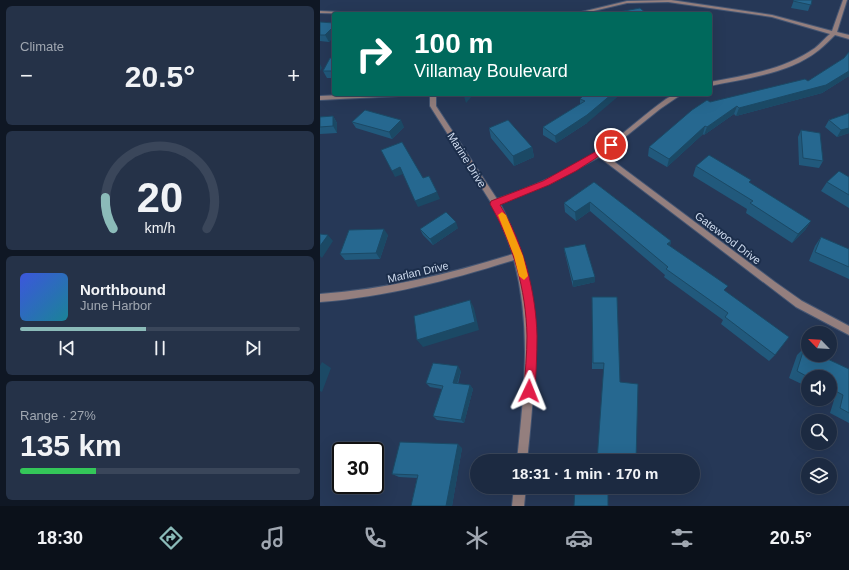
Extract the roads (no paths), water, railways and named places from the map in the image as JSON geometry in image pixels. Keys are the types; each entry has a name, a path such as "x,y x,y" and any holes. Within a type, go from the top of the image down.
{"street":[{"path":"712,84 754,76 787,66 817,48 834,33 845,0"},
{"path":"584,12 627,2 668,1 772,16 849,37"},
{"path":"320,12 332,13"},
{"path":"320,98 360,96"},
{"name":"Marine Drive","path":"433,96 433,106 505,220 518,256 527,289 532,335 529,391 523,454"},
{"path":"494,204 546,183 599,154 623,137 652,110 676,96"},
{"name":"Gatewood Drive","path":"599,154 772,285 799,304 849,331"},
{"name":"Marlan Drive","path":"320,298 362,294 397,288 518,256"},
{"path":"518,506 519,494"}]}
